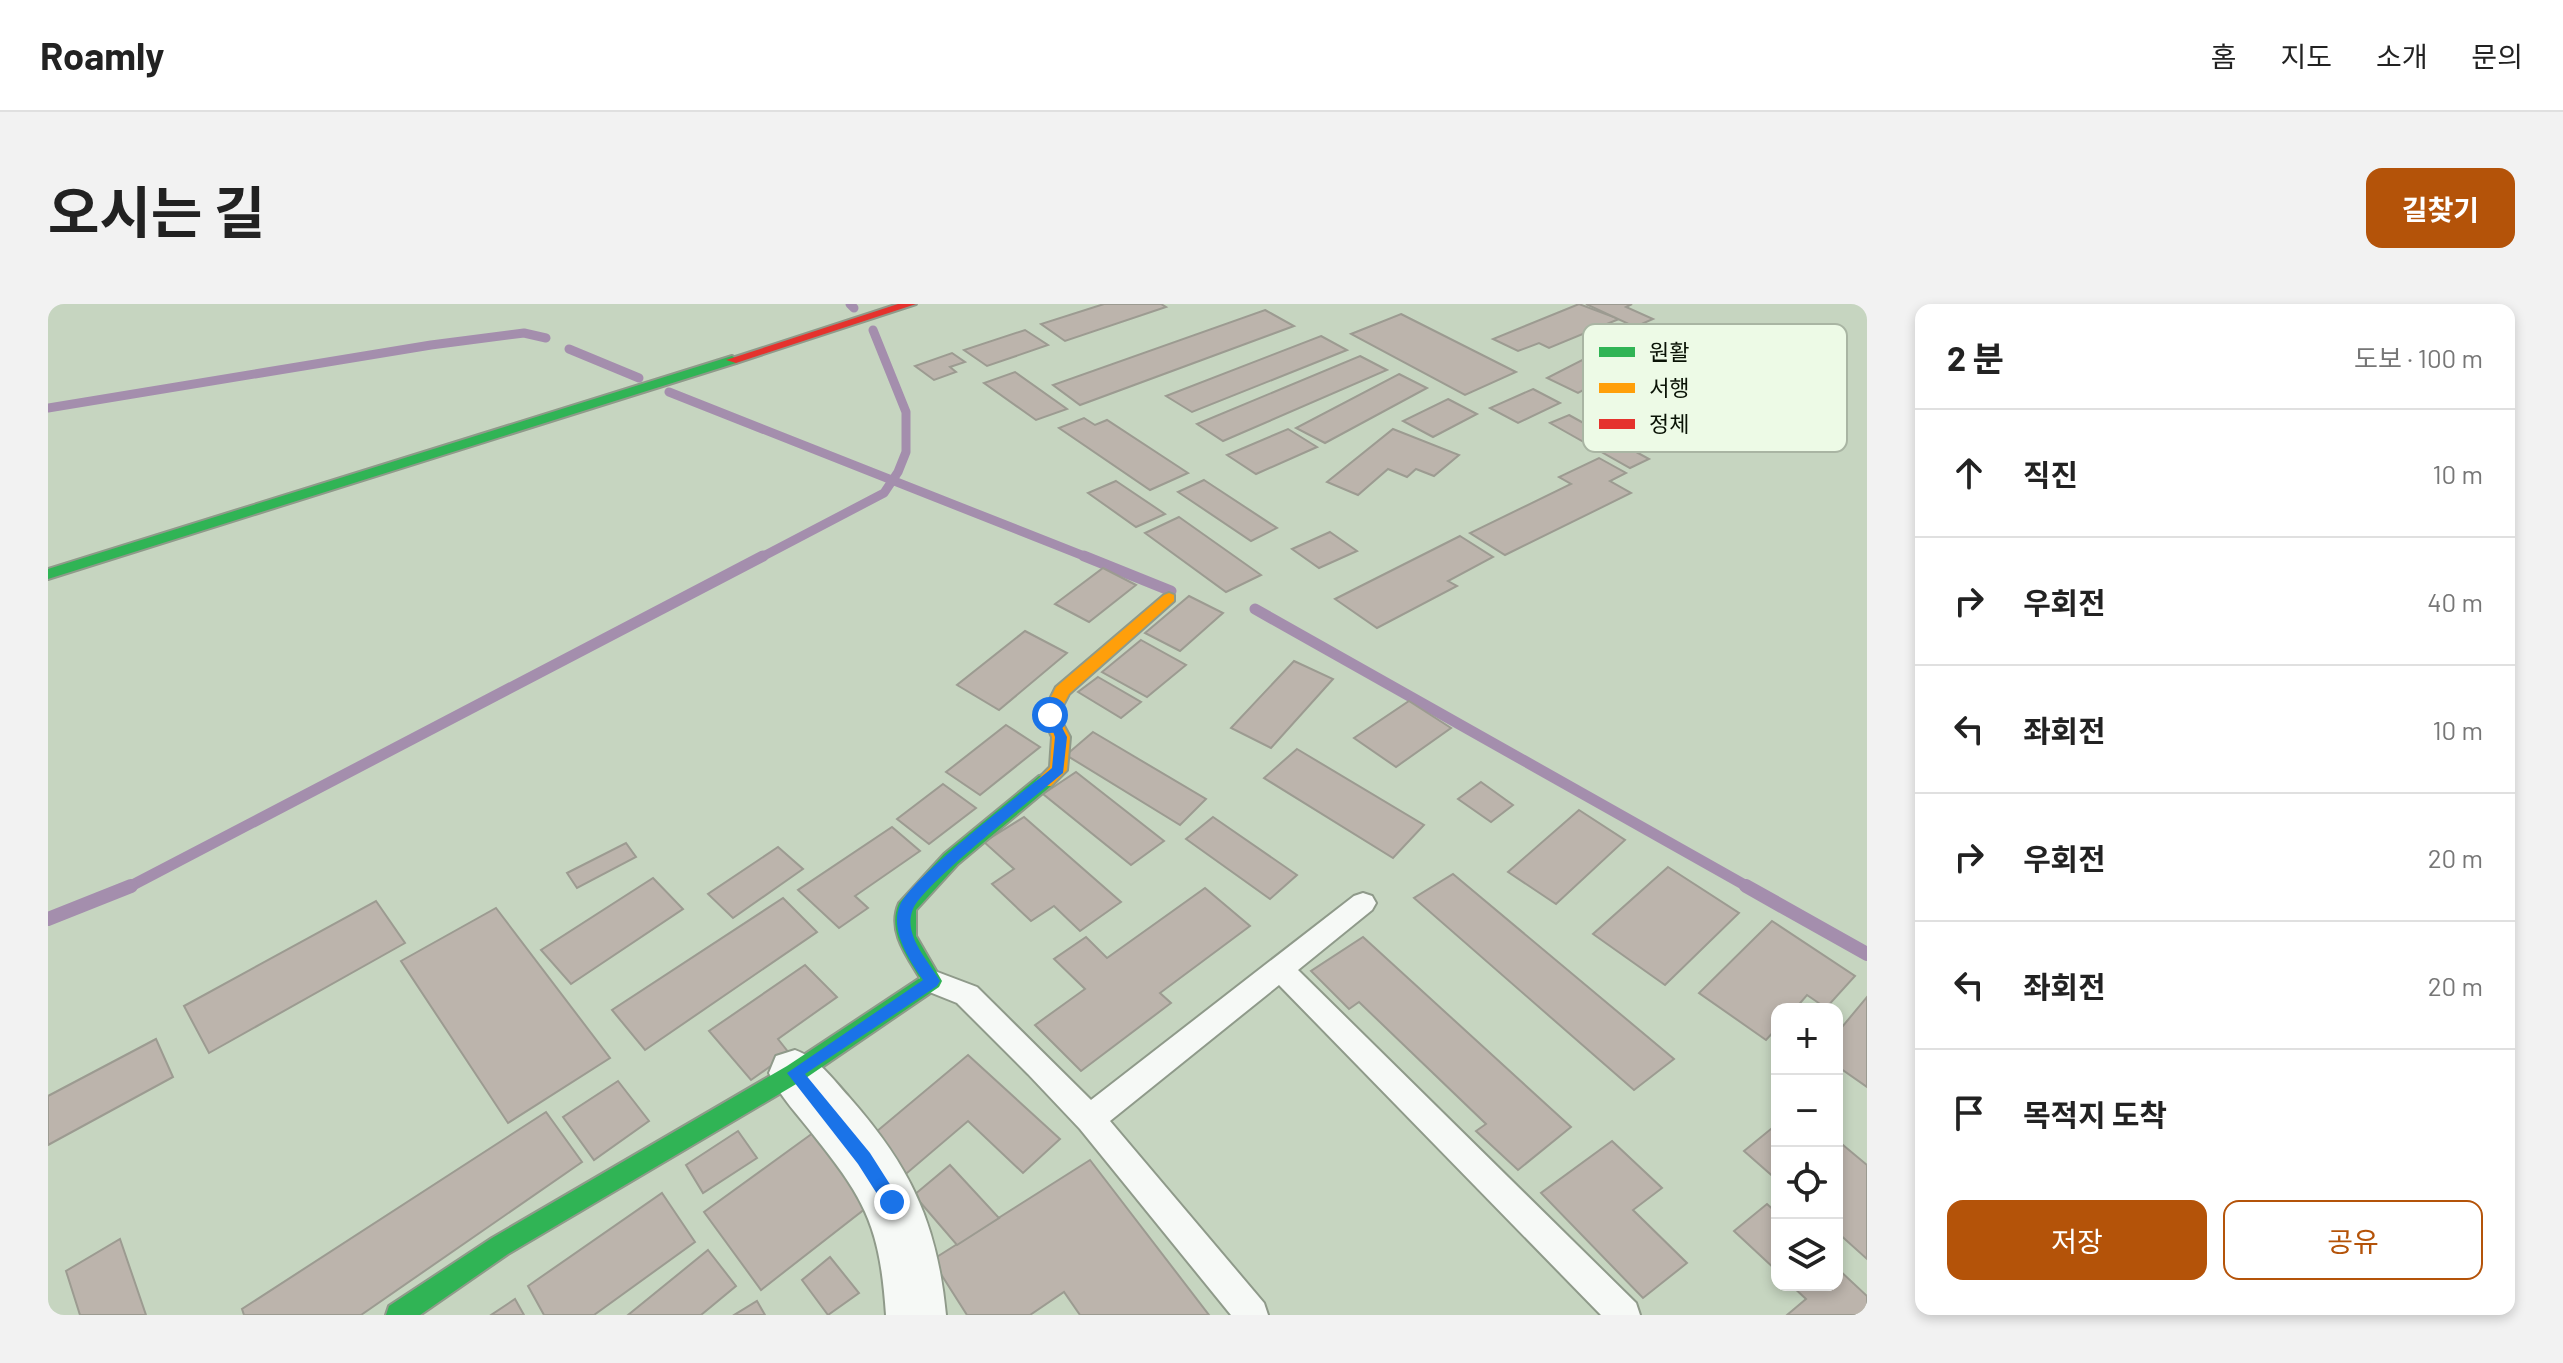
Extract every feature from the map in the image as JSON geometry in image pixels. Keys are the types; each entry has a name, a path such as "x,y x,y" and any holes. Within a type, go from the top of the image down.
{"main road":[{"path":"48,574 910,304"},
{"path":"398,1315 500,1246 795,1073 932,981 909,943 905,929 906,908 929,881 1058,770 1061,737 1050,715 1062,691 1169,598"}],"street":[{"path":"795,1073 864,1158 892,1202 912,1265 916,1315"}],"lane":[{"path":"1090,1119 1363,903"},
{"path":"1280,969 1624,1315"},
{"path":"932,981 967,995 1090,1119 1252,1315"}],"building":[{"path":"1104,304 1161,304 1166,307 1065,341 1041,324"},
{"path":"1579,304 1619,319 1607,324 1583,324 1583,334 1549,348 1539,343 1518,351 1493,339"},
{"path":"1586,304 1632,304 1626,307 1653,319 1642,324 1629,324"},
{"path":"1265,310 1294,326 1080,405 1053,385"},
{"path":"1401,314 1516,372 1465,395 1351,334"},
{"path":"1025,330 1048,345 987,366 964,350"},
{"path":"1321,336 1347,350 1192,412 1166,396"},
{"path":"952,353 965,362 950,367 956,372 934,380 915,366"},
{"path":"1360,356 1387,370 1223,441 1197,424"},
{"path":"1583,360 1583,390 1578,393 1547,378"},
{"path":"1015,372 1067,409 1036,420 984,383"},
{"path":"1399,374 1427,388 1325,443 1296,428"},
{"path":"1533,389 1560,403 1518,423 1490,408"},
{"path":"1448,399 1477,414 1433,437 1403,421"},
{"path":"1569,415 1583,423 1583,442 1550,423"},
{"path":"1084,418 1095,425 1107,420 1188,473 1150,490 1059,428"},
{"path":"1288,429 1317,447 1256,474 1227,455"},
{"path":"1393,429 1459,455 1434,476 1416,469 1407,477 1388,469 1358,495 1327,482"},
{"path":"1602,452 1636,452 1649,459 1630,468"},
{"path":"1599,458 1626,473 1610,481 1631,493 1505,555 1470,533 1571,484 1559,477"},
{"path":"1204,480 1277,528 1251,541 1178,492"},
{"path":"1116,481 1165,514 1136,527 1088,493"},
{"path":"1179,517 1261,575 1226,592 1145,533"},
{"path":"1330,532 1357,551 1319,568 1292,549"},
{"path":"1460,536 1493,557 1448,581 1457,586 1377,628 1335,599"},
{"path":"1103,568 1136,585 1089,622 1055,604"},
{"path":"1189,596 1223,613 1180,651 1145,633"},
{"path":"1025,631 1067,653 999,710 957,685"},
{"path":"1141,640 1186,665 1147,697 1102,672"},
{"path":"1294,661 1333,679 1271,748 1231,728"},
{"path":"1098,677 1141,702 1121,718 1078,692"},
{"path":"1409,701 1451,728 1396,767 1354,738"},
{"path":"1006,725 1040,747 980,795 946,772"},
{"path":"1093,732 1206,799 1180,825 1066,755"},
{"path":"1297,749 1424,825 1393,858 1264,778"},
{"path":"1076,772 1164,841 1131,865 1043,794"},
{"path":"1481,782 1513,805 1491,822 1458,799"},
{"path":"943,784 976,808 929,844 897,819"},
{"path":"1579,810 1625,840 1556,904 1508,872"},
{"path":"1024,817 1121,902 1080,931 1054,906 1031,921 992,884 1014,869 984,842"},
{"path":"1213,817 1297,875 1270,899 1186,839"},
{"path":"892,827 920,851 855,896 868,908 839,928 798,890"},
{"path":"626,843 636,857 577,888 567,873"},
{"path":"778,847 803,869 733,918 708,894"},
{"path":"1668,867 1739,913 1665,985 1593,934"},
{"path":"1453,874 1674,1059 1634,1090 1414,898"},
{"path":"653,878 683,909 571,984 541,950"},
{"path":"1205,888 1250,926 1160,993 1171,1003 1081,1071 1035,1025 1085,989 1054,959 1086,937 1107,958"},
{"path":"783,898 817,932 645,1050 612,1010"},
{"path":"376,901 405,943 209,1053 184,1006"},
{"path":"496,908 610,1058 508,1123 401,961"},
{"path":"1772,921 1855,976 1831,1003 1819,1003 1807,995 1800,1003 1771,1003 1771,1035 1766,1040 1699,993"},
{"path":"1363,937 1571,1127 1518,1170 1476,1131 1486,1124 1359,1002 1349,1009 1311,971"},
{"path":"805,965 837,997 778,1039 789,1053 751,1080 709,1031"},
{"path":"1867,997 1867,1087 1843,1070 1843,1026"},
{"path":"156,1039 173,1077 48,1145 48,1096"},
{"path":"968,1055 1060,1139 1023,1173 968,1121 900,1179 864,1142"},
{"path":"618,1081 649,1121 594,1160 563,1117"},
{"path":"546,1112 582,1162 361,1315 244,1315 242,1309"},
{"path":"1771,1129 1771,1175 1744,1151"},
{"path":"817,1130 875,1201 761,1290 704,1212"},
{"path":"738,1131 757,1158 703,1193 686,1165"},
{"path":"1612,1141 1662,1188 1633,1210 1687,1263 1643,1298 1541,1193"},
{"path":"1843,1145 1867,1165 1867,1259 1843,1237"},
{"path":"1090,1160 1209,1315 1080,1315 1064,1292 1030,1315 967,1315 932,1260"},
{"path":"950,1165 999,1218 957,1245 914,1195"},
{"path":"662,1193 695,1242 594,1315 544,1315 528,1286"},
{"path":"1767,1204 1771,1208 1771,1265 1734,1231"},
{"path":"120,1239 146,1315 80,1315 66,1271"},
{"path":"708,1250 736,1286 701,1315 628,1315"},
{"path":"830,1257 859,1293 828,1315 802,1280"},
{"path":"1843,1274 1867,1296 1867,1315 1787,1315 1806,1299 1797,1291 1843,1291"},
{"path":"515,1299 524,1315 491,1315"},
{"path":"757,1301 765,1315 734,1315"}],"waterway":[{"path":"850,304 854,308"},
{"path":"873,330 906,412 906,452 892,480"},
{"path":"48,408 431,345 524,333 546,338"},
{"path":"569,349 639,378"},
{"path":"669,392 892,480"},
{"path":"760,558 884,493 892,480"},
{"path":"892,480 1087,557"},
{"path":"130,886 763,556"},
{"path":"1087,557 1171,591"},
{"path":"1255,609 1750,888"},
{"path":"48,919 130,886"},
{"path":"1746,886 1867,954"}],"traffic: fast":[{"path":"48,574 732,360"},
{"path":"398,1315 500,1246 795,1073 932,981 906,937 906,908 951,859 1045,781"}],"traffic: slow":[{"path":"1045,781 1058,770 1061,737 1050,715 1062,691 1169,598"}],"traffic: jam":[{"path":"732,360 910,304"}],"route":[{"path":"892,1202 864,1158 795,1073 932,981 914,956 905,929 906,908 929,881 1058,770 1061,737 1050,715"}]}
